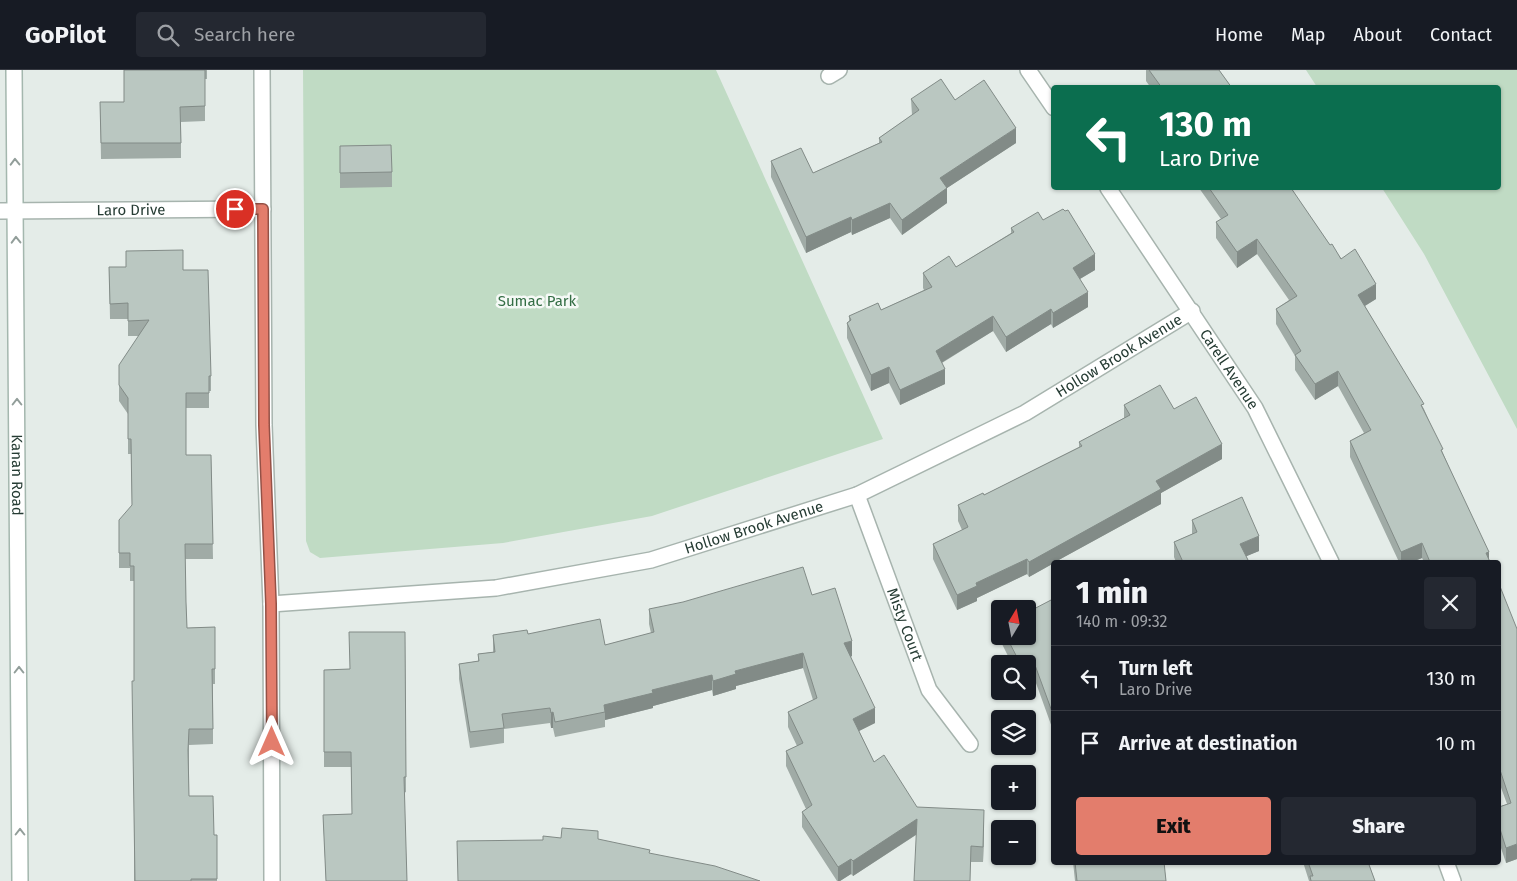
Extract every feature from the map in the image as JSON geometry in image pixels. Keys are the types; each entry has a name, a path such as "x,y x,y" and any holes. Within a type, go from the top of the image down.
{"street":[{"name":"Kanan Road","path":"14,70 8,211 20,881"},
{"path":"262,70 264,425 271,604 272,881"},
{"path":"1028,70 1051,104"},
{"name":"Carell Avenue","path":"1109,190 1255,408 1330,560"},
{"name":"Laro Drive","path":"8,211 263,209"},
{"name":"Hollow Brook Avenue","path":"271,604 496,588 651,560 857,495 1025,413 1192,311"},
{"name":"Misty Court","path":"857,495 929,690 970,744"},
{"path":"1447,865 1453,881"}],"green space":[{"name":"Sumac Park","path":"303,70 716,70 883,439 652,516 503,543 320,558 310,552 306,541"},
{"path":"1306,70 1517,70 1517,429 1424,254 1383,190 1501,190 1501,85 1316,85"}],"building":[{"path":"124,70 205,70 205,106 180,107 181,143 101,143 100,102 124,102"},
{"path":"1149,70 1219,70 1230,85 1160,85"},
{"path":"941,79 955,100 984,80 1016,128 940,178 947,188 902,220 890,203 852,220 851,217 806,237 771,161 801,148 813,173 882,142 879,138 919,110 911,99"},
{"path":"391,145 392,172 340,173 340,146"},
{"path":"1210,190 1292,190 1341,259 1355,249 1376,284 1358,295 1424,404 1421,405 1489,552 1486,553 1489,560 1429,560 1422,543 1401,552 1350,441 1371,430 1338,371 1315,384 1295,355 1301,351 1276,309 1297,296 1257,239 1237,252 1216,222 1228,215"},
{"path":"1063,209 1065,211 1068,210 1095,254 1073,268 1088,292 1053,313 1051,309 1006,337 993,316 936,351 945,369 900,390 889,367 871,375 847,323 851,320 849,316 878,303 881,310 932,287 923,273 949,256 956,267 1014,232 1011,228 1038,212 1043,220"},
{"path":"183,250 183,270 208,270 211,376 209,376 209,393 186,393 186,455 211,455 213,544 185,544 187,628 215,627 215,669 212,669 213,729 189,729 188,750 189,796 213,796 214,835 217,835 217,879 135,881 132,681 134,681 134,566 130,566 130,553 119,553 119,520 132,505 131,439 128,439 128,398 119,385 119,365 149,320 128,321 128,303 110,304 109,267 126,267 126,251"},
{"path":"1160,385 1174,409 1196,397 1222,444 1156,481 1161,489 1029,562 1027,559 976,583 977,586 957,595 933,544 968,527 958,505 983,493 984,495 1082,446 1079,442 1130,415 1124,405"},
{"path":"1242,497 1259,536 1240,544 1248,560 1182,560 1174,542 1197,532 1192,520"},
{"path":"803,567 812,595 835,588 852,641 844,643 875,708 853,719 874,762 884,755 917,807 984,810 983,847 971,846 970,881 914,881 917,819 853,861 851,859 838,867 802,812 812,805 786,751 803,743 788,712 817,698 803,653 735,671 736,674 713,681 712,675 652,690 653,693 604,705 605,712 555,722 550,708 502,714 504,728 470,732 459,664 479,661 478,654 495,652 493,635 527,630 528,634 600,619 605,645 654,632 649,609 683,602"},
{"path":"1501,589 1517,629 1517,844 1506,848 1501,832 1501,806 1511,803 1501,773"},
{"path":"1051,600 1051,709 1036,668 1036,655 1016,655 1011,645 1036,645 1036,608"},
{"path":"349,632 405,632 406,777 404,777 407,881 326,881 323,815 352,814 351,752 324,752 324,670 350,669"},
{"path":"562,828 598,831 598,839 650,850 649,853 715,866 760,881 458,881 457,841 543,840 543,836 561,838"},
{"path":"1075,865 1164,865 1166,881 1077,881"},
{"path":"1309,865 1369,865 1375,881 1311,881 1310,876 1313,876"}],"route":[{"path":"235,209 263,209 264,425 271,604 272,742"}]}
